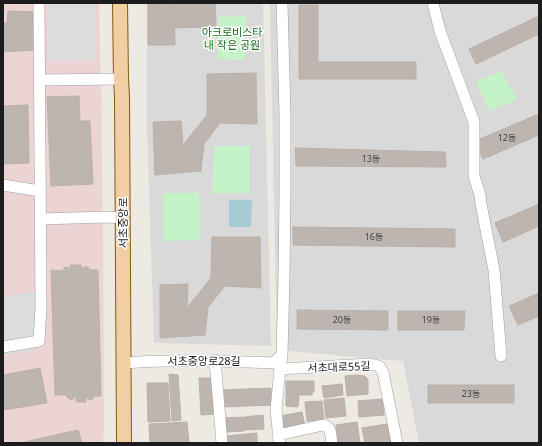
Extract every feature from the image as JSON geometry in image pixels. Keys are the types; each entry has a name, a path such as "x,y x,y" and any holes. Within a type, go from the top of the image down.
{"main road":[{"name":"서초중앙로","path":"120,3 124,443"}],"street":[{"path":"3,347 40,341 40,3"},
{"path":"282,3 285,114 284,268 282,355 276,409 279,439 323,425 330,430 332,443"},
{"path":"433,3 440,31 474,122 474,176 480,195 494,270 500,356"},
{"path":"40,80 121,79"},
{"path":"3,185 40,190"},
{"path":"40,219 122,218"},
{"name":"서초중앙로28길","path":"124,363 146,361 215,360 273,363 282,355"},
{"path":"215,360 222,443"},
{"name":"서초대로55길","path":"280,369 370,364 379,366 383,372 397,443"}],"shaded area":[{"path":"3,3 99,3 103,222 103,443 3,443"},
{"path":"49,3 95,3 95,61 48,61"},
{"path":"147,3 263,3 271,346 154,343 147,126"},
{"path":"270,3 539,3 539,443 419,443 403,361 277,350"},
{"path":"37,291 36,350 3,355 3,297"}],"green space":[{"name":"아크로비스타 내 작은 공원","path":"246,16 245,60 218,59 218,17"},
{"path":"502,71 517,100 489,111 476,81"},
{"path":"214,146 250,146 250,193 212,193"},
{"path":"163,193 199,193 200,240 164,241"}],"water":[{"path":"229,200 252,200 251,227 229,227"}],"building":[{"path":"148,3 174,3 175,45 148,45"},
{"path":"159,3 215,3 216,27 159,28"},
{"path":"299,5 318,5 318,62 416,62 416,79 299,79"},
{"path":"8,11 37,12 35,50 3,52 3,23 7,23"},
{"path":"539,16 539,34 476,64 469,49"},
{"path":"256,73 257,124 220,123 204,144 201,171 155,175 153,122 181,121 183,145 207,115 207,74"},
{"path":"79,96 80,121 90,121 93,184 51,186 47,97"},
{"path":"28,105 29,163 3,164 3,106"},
{"path":"539,114 539,135 483,159 475,141"},
{"path":"295,148 445,152 446,167 296,166"},
{"path":"539,204 539,226 503,242 495,223"},
{"path":"293,227 455,229 455,247 293,245"},
{"path":"212,237 260,237 261,288 225,286 208,307 205,335 160,338 160,285 188,284 187,308 211,278"},
{"path":"70,265 81,265 82,269 84,267 88,267 90,270 98,270 101,396 93,396 93,399 89,400 86,396 86,402 76,402 76,396 71,400 67,397 67,395 55,395 51,270 63,271 64,268 67,267 71,269"},
{"path":"539,293 539,316 518,325 509,306"},
{"path":"297,310 388,311 388,330 297,329"},
{"path":"398,311 465,311 464,330 398,330"},
{"path":"40,368 47,403 3,410 3,375"},
{"path":"169,374 178,375 181,420 172,421"},
{"path":"345,376 365,376 368,379 368,394 347,396"},
{"path":"199,378 216,378 218,414 201,415"},
{"path":"286,381 314,381 314,392 312,392 312,395 299,395 298,407 286,406"},
{"path":"147,383 168,383 170,421 148,422"},
{"path":"342,384 343,395 324,398 322,386"},
{"path":"428,385 514,385 514,403 428,403"},
{"path":"271,388 271,405 222,407 222,390"},
{"path":"344,398 346,416 326,418 324,400"},
{"path":"382,399 384,415 359,417 358,401"},
{"path":"322,401 324,420 307,421 305,402"},
{"path":"302,412 305,427 283,431 280,416"},
{"path":"263,415 264,429 245,430 244,417"},
{"path":"243,417 244,431 225,432 224,418"},
{"path":"187,422 189,443 150,443 149,424"},
{"path":"357,422 360,443 338,443 336,425"},
{"path":"387,424 391,443 365,443 362,428"},
{"path":"78,430 82,443 20,443"},
{"path":"257,433 257,443 227,443 226,436"}]}
